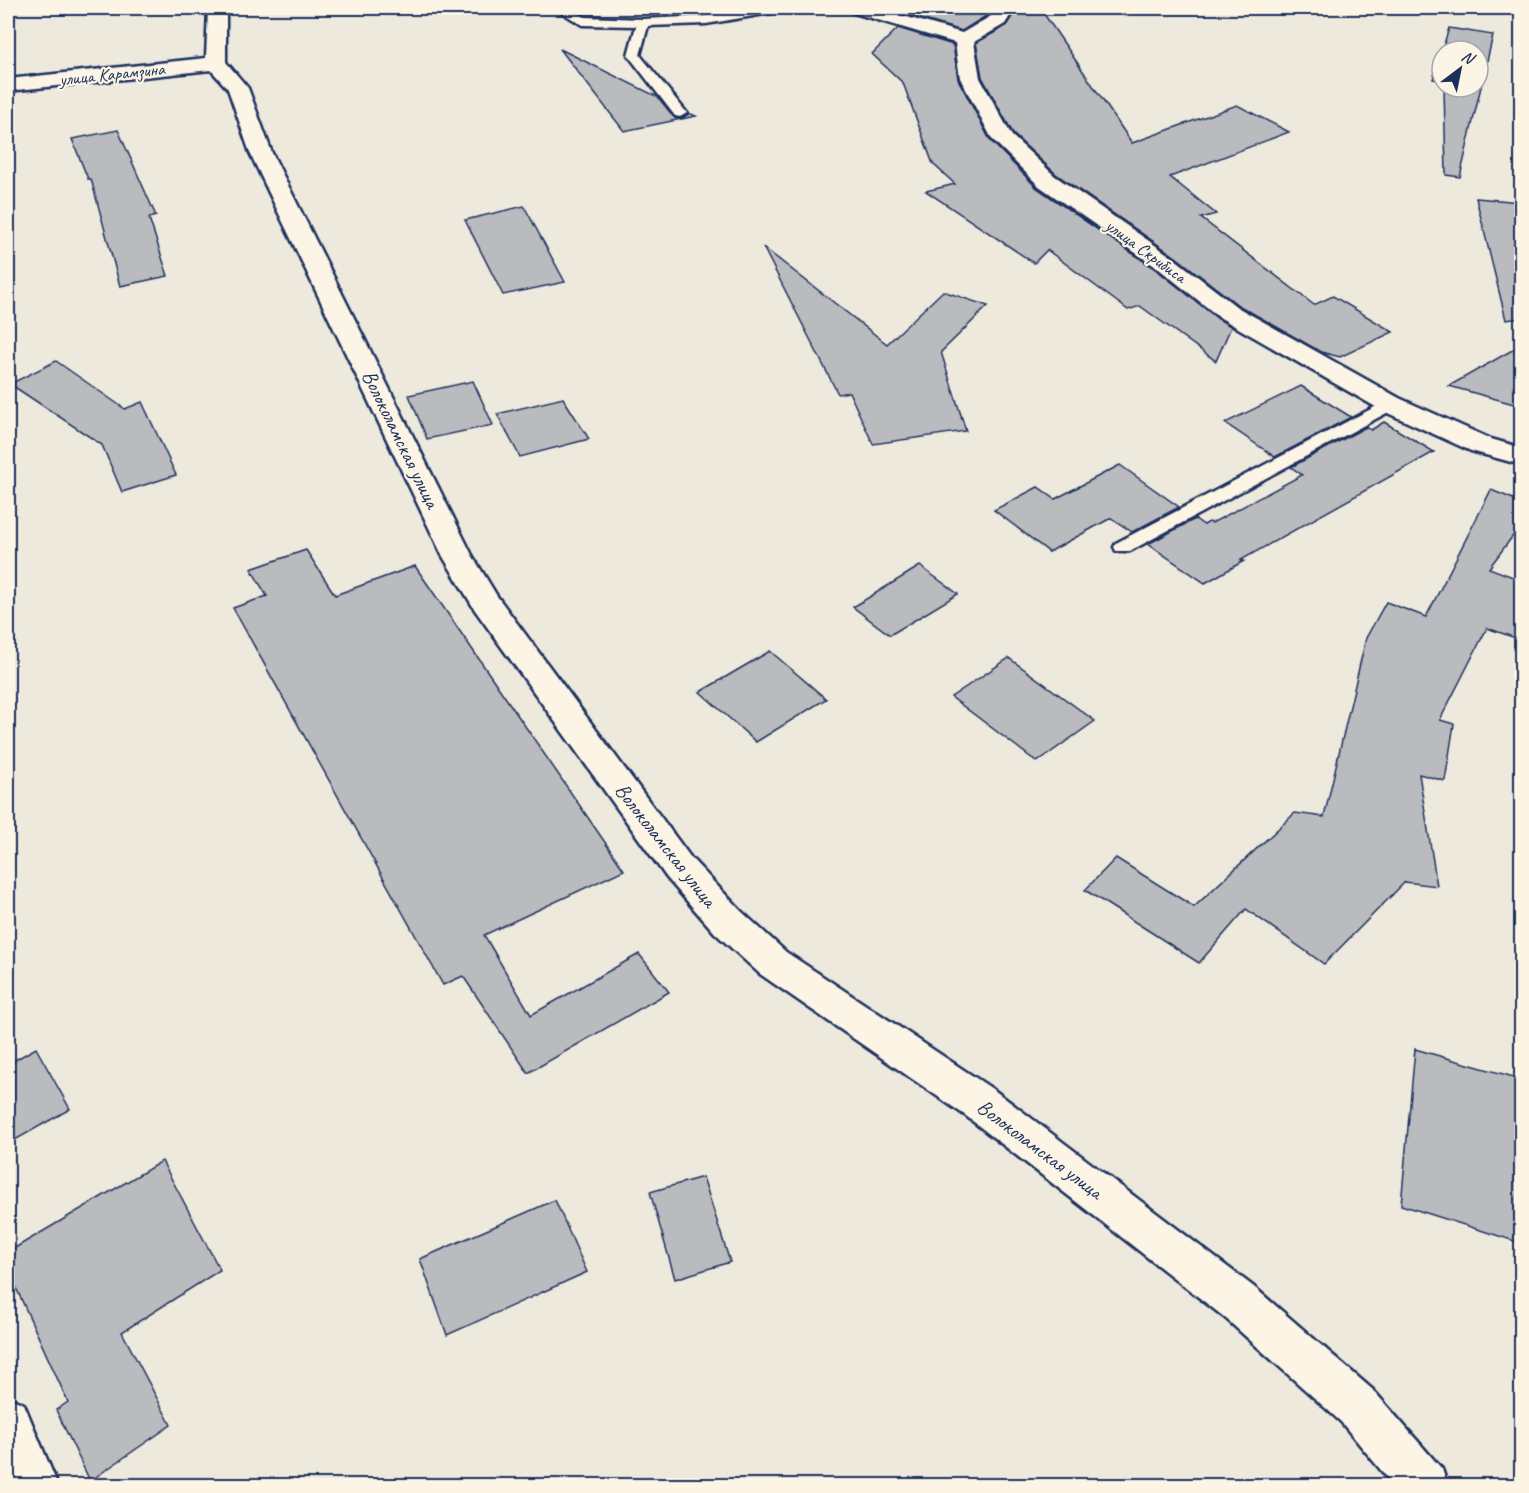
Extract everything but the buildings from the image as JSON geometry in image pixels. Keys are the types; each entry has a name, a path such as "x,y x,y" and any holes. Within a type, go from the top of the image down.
{"street":[{"path":"216,63 217,8"},
{"path":"858,8 964,40 998,20 1006,8"},
{"name":"улица Скрибиса","path":"964,40 970,78 1003,139 1047,181 1167,264 1228,312 1390,404 1481,445 1521,457"},
{"name":"улица Карамзина","path":"8,85 216,63"},
{"name":"Волоколамская улица","path":"216,63 238,88 261,153 457,555 486,603 679,868 728,922 773,963 980,1102 1239,1302 1357,1406 1425,1485"},
{"path":"8,1420 35,1485"}],"lane":[{"path":"561,8 582,21 644,23 706,20 777,8"},
{"path":"644,23 634,55 680,113"},
{"path":"1123,547 1390,404"}]}
